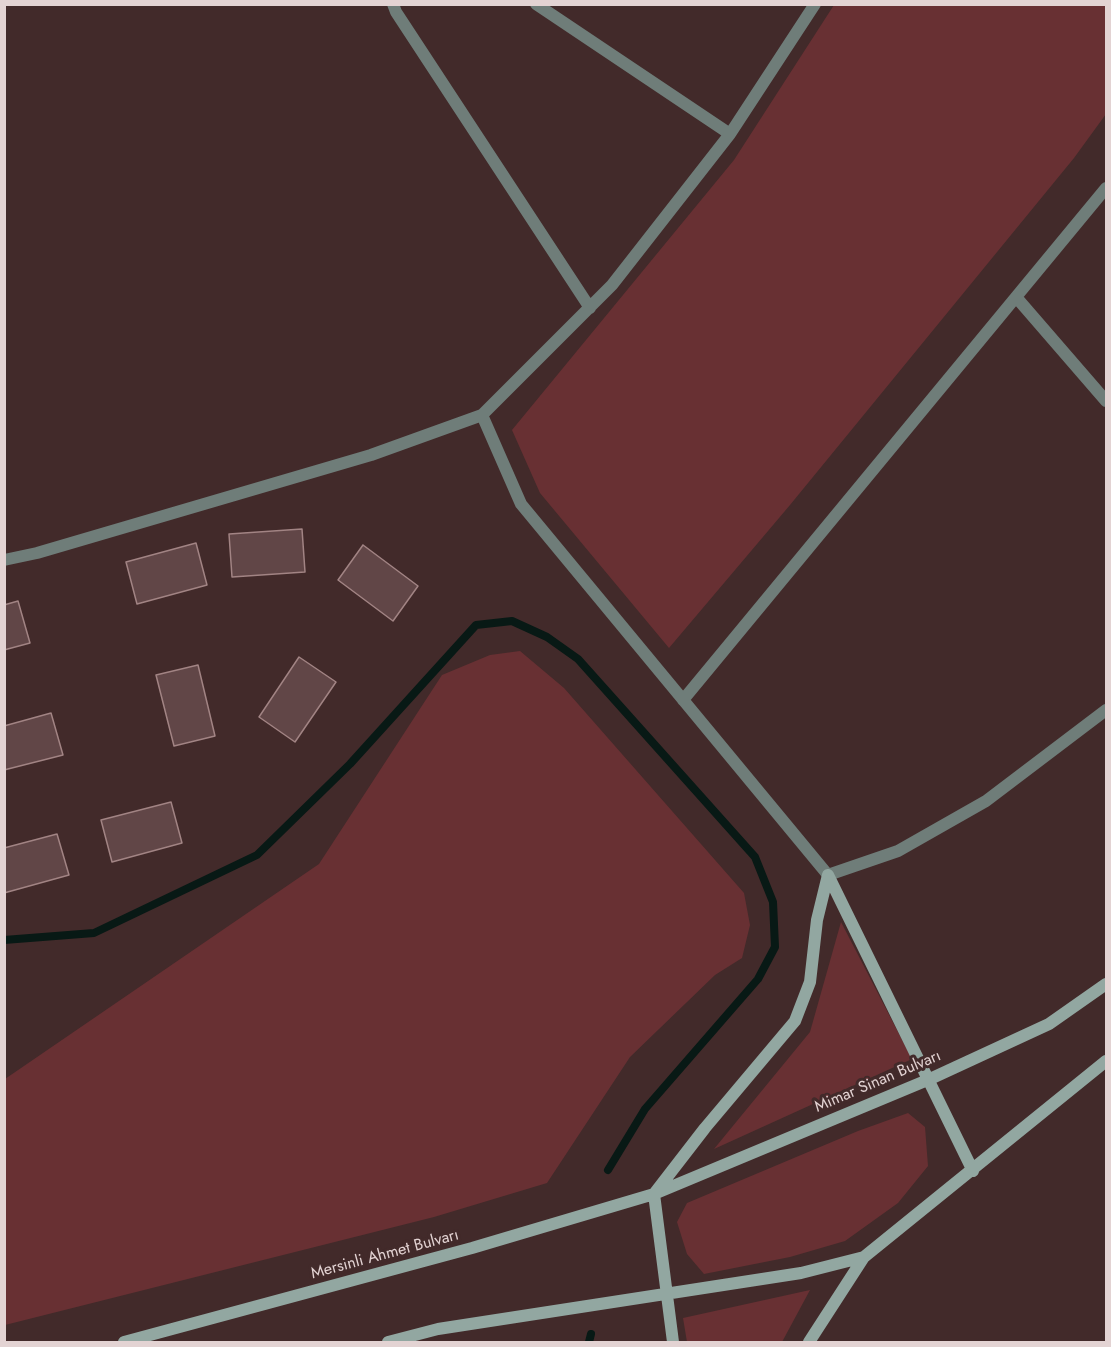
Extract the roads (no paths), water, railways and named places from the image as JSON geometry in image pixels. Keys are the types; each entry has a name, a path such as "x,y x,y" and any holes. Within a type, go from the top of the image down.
{"main road":[{"path":"828,875 930,1079 973,1171"},
{"path":"673,1342 654,1194 705,1128 795,1021 810,982 817,920 828,875"},
{"name":"Mimar Sinan Bulvarı","path":"654,1194 930,1079 1049,1024 1107,984"},
{"path":"809,1342 864,1257 1107,1061"},
{"name":"Mersinli Ahmet Bulvarı","path":"124,1342 472,1248 654,1194"},
{"path":"388,1342 438,1329 801,1273 864,1257"}],"street":[{"path":"393,4 396,12 590,308"},
{"path":"536,4 730,134"},
{"path":"4,560 37,553 371,455 482,415 612,285 730,134 815,4"},
{"path":"683,700 1107,188"},
{"path":"1016,297 1107,401"},
{"path":"482,415 521,504 828,875 898,851 986,801 1107,710"}],"waterway":[{"path":"4,940 94,933 257,855 350,764 476,625 512,621 547,637 578,659 755,857 773,902 775,947 758,979 645,1109 608,1170"},
{"path":"589,1342 591,1334"}]}
